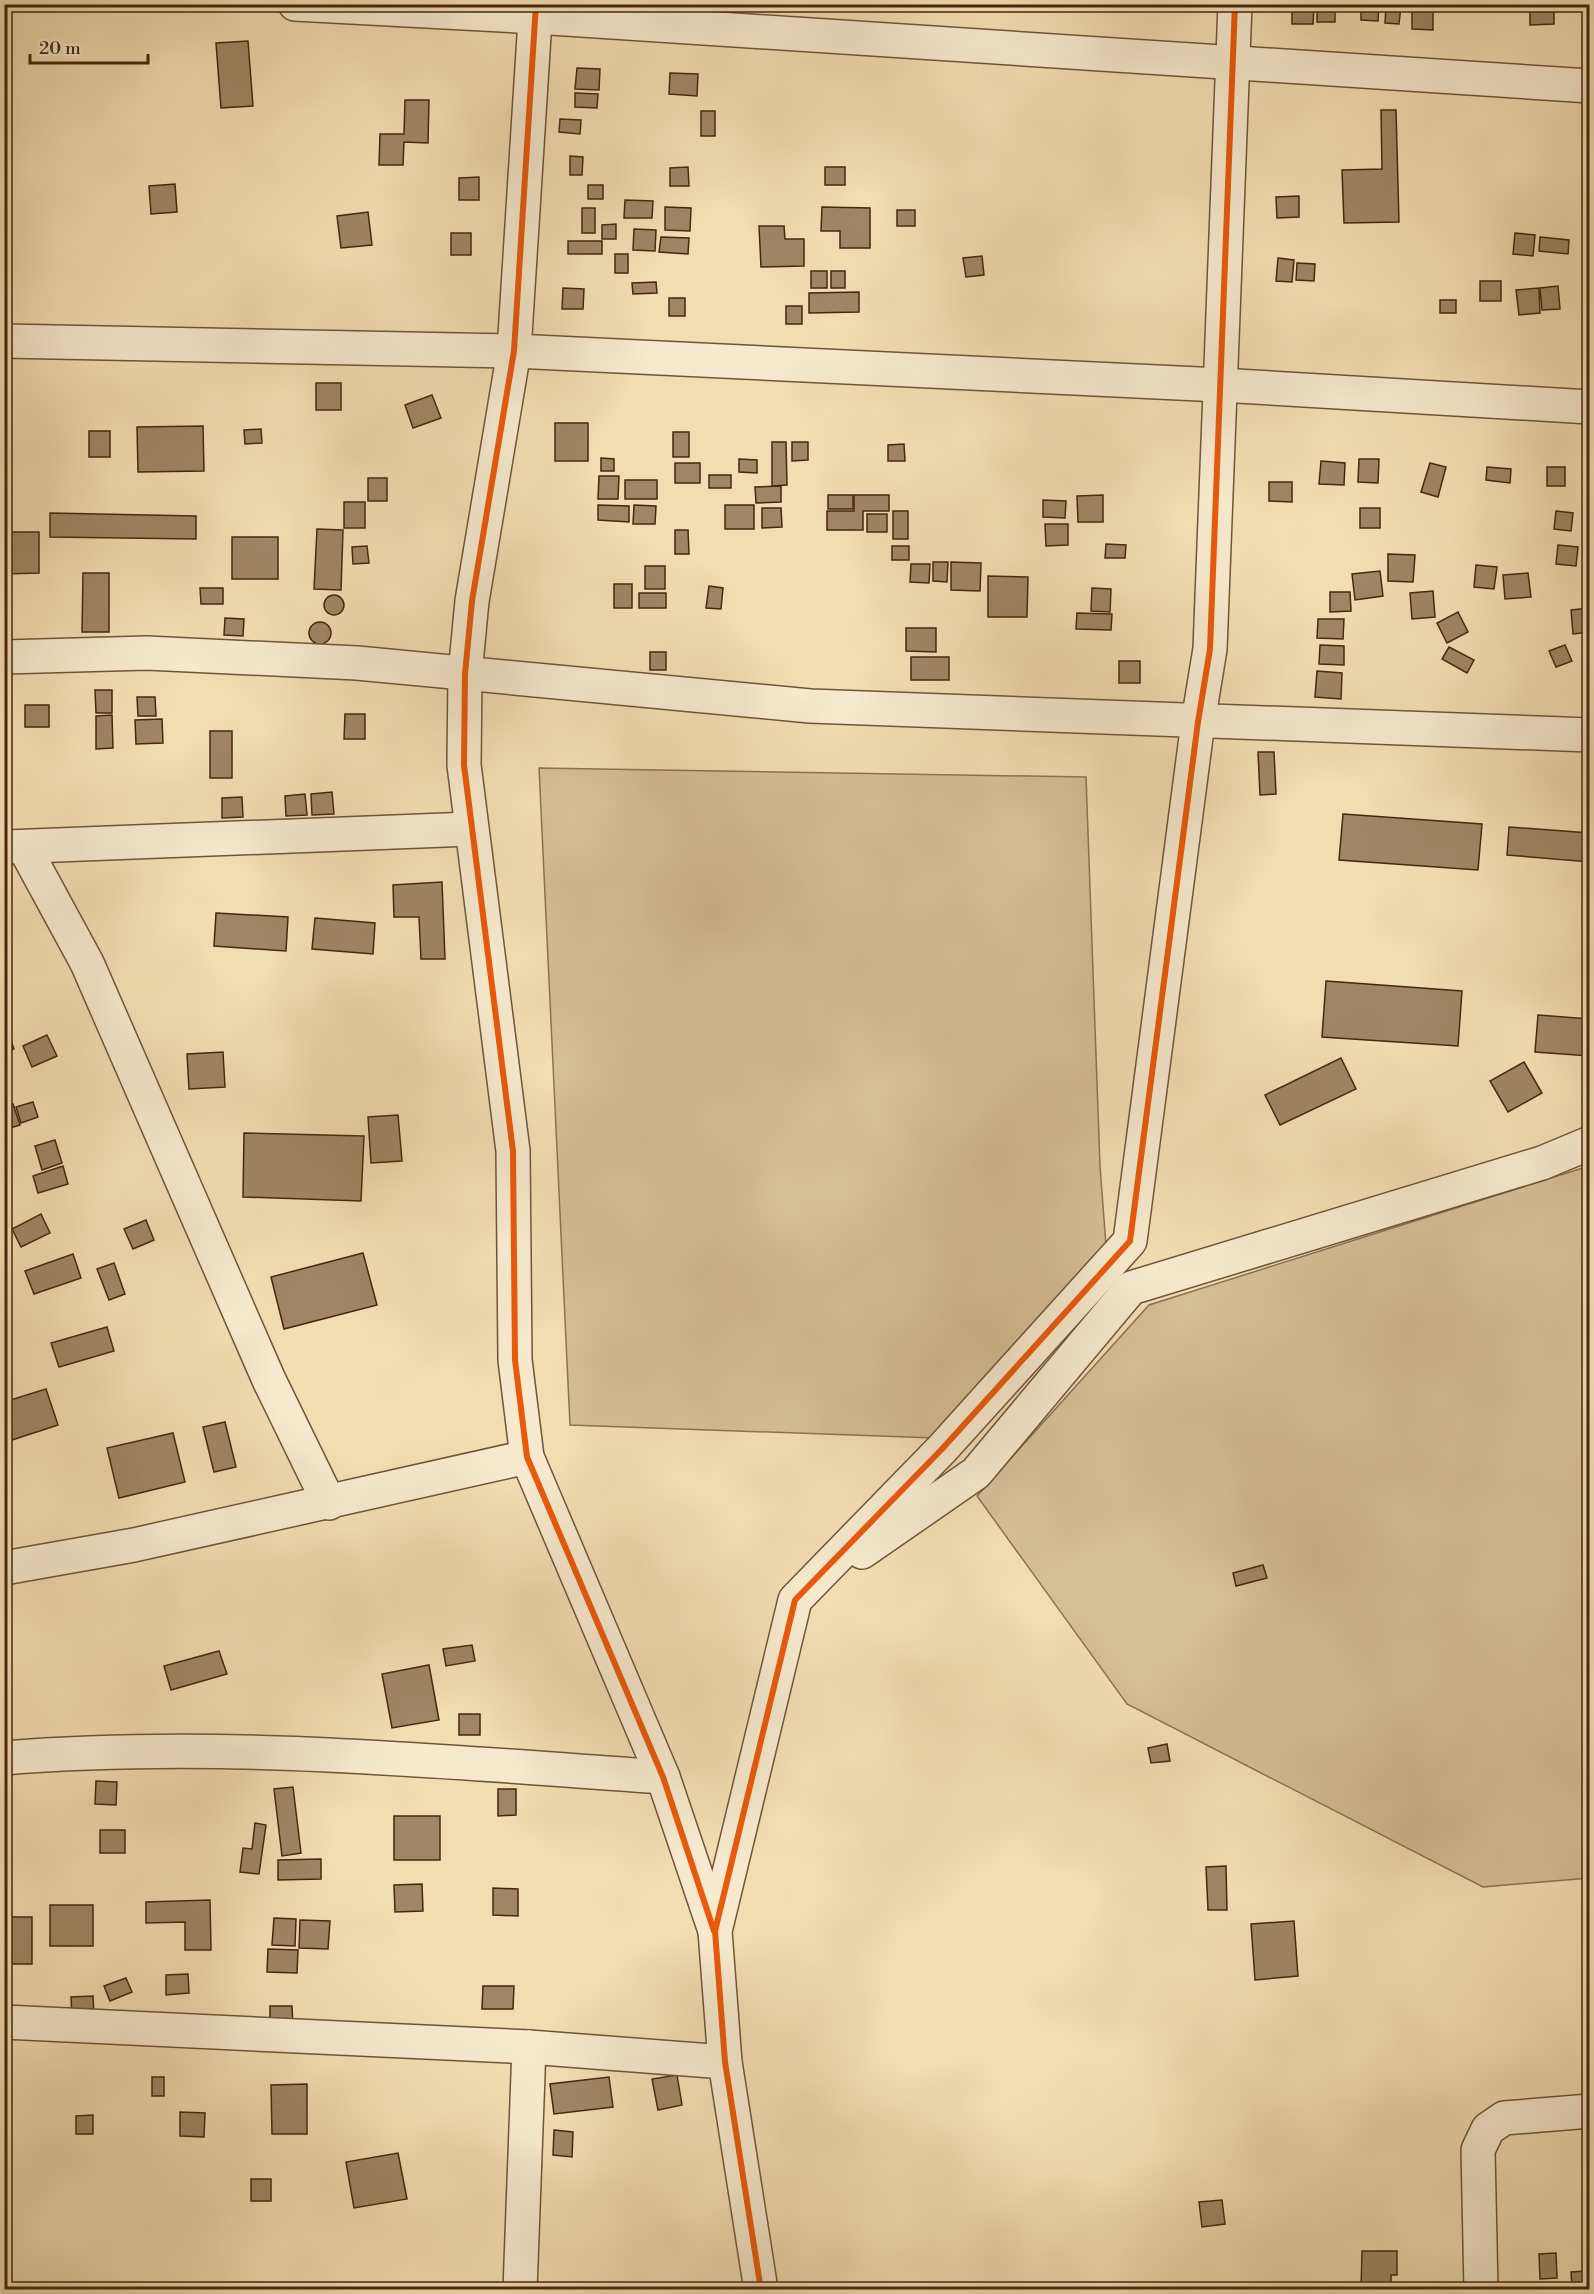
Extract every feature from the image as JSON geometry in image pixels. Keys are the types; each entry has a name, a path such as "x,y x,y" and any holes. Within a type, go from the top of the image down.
{"street":[{"path":"295,4 536,11 1590,86"},
{"path":"714,1931 795,1600 942,1449 1130,1240 1198,722 1210,649 1235,4"},
{"path":"536,11 514,351 472,601 465,674 464,765 513,1151 515,1360 527,1457 663,1777 714,1931 725,2062 761,2289"},
{"path":"4,341 514,351 1220,385 1590,407"},
{"path":"4,657 147,653 357,663 810,706 1590,735"},
{"path":"329,1503 269,1380 87,963 14,847 471,829"},
{"path":"795,1600 975,1473 1131,1288 1542,1163 1590,1143"},
{"path":"4,1568 134,1545 527,1457"},
{"path":"4,1758 71,1752 313,1753 663,1777"},
{"path":"4,2022 529,2046 725,2062"},
{"path":"520,2289 529,2046"},
{"path":"1481,2289 1478,2150 1488,2129 1504,2118 1590,2110"}],"shaded area":[{"path":"539,768 1086,777 1100,1166 1108,1272 935,1438 570,1425"},
{"path":"1589,1166 1589,1878 1483,1887 1127,1704 977,1496 1149,1305"}],"building":[{"path":"1361,4 1379,4 1378,21 1361,20"},
{"path":"1292,5 1314,5 1313,24 1292,24"},
{"path":"1386,5 1401,6 1399,24 1385,23"},
{"path":"1317,6 1335,6 1335,22 1317,22"},
{"path":"1412,11 1433,11 1433,30 1412,29"},
{"path":"1530,11 1554,11 1554,24 1530,25"},
{"path":"248,41 253,106 221,108 216,43"},
{"path":"577,68 600,69 599,90 575,89"},
{"path":"670,73 698,74 697,96 669,94"},
{"path":"575,93 598,94 597,108 575,107"},
{"path":"405,100 429,100 428,143 404,142 403,165 379,165 380,134 404,134"},
{"path":"1381,110 1396,110 1399,222 1344,223 1342,170 1382,169"},
{"path":"701,111 715,111 715,136 701,136"},
{"path":"560,119 581,120 580,134 559,132"},
{"path":"570,156 583,157 582,175 570,175"},
{"path":"688,167 689,186 670,186 670,168"},
{"path":"825,167 845,167 845,185 825,185"},
{"path":"479,177 479,200 459,200 459,178"},
{"path":"175,184 177,212 151,214 149,186"},
{"path":"588,185 603,185 603,199 588,199"},
{"path":"1299,196 1299,217 1277,218 1276,197"},
{"path":"625,200 653,201 652,218 624,218"},
{"path":"665,207 691,208 690,231 665,230"},
{"path":"822,207 870,208 870,248 840,248 840,231 821,231"},
{"path":"582,208 595,208 595,233 582,233"},
{"path":"897,210 915,210 915,226 897,226"},
{"path":"368,212 372,245 341,248 337,216"},
{"path":"616,224 616,239 602,239 602,225"},
{"path":"759,226 784,226 785,239 804,239 804,266 761,267"},
{"path":"634,229 656,230 655,251 633,250"},
{"path":"451,233 471,233 471,255 451,255"},
{"path":"1515,233 1535,235 1533,256 1513,254"},
{"path":"661,237 689,238 688,254 659,252"},
{"path":"1540,237 1569,240 1568,254 1539,251"},
{"path":"568,241 602,241 602,254 568,254"},
{"path":"615,254 628,254 628,273 615,273"},
{"path":"982,256 984,275 966,277 963,258"},
{"path":"1278,258 1294,260 1292,282 1276,281"},
{"path":"1297,263 1315,264 1314,281 1296,280"},
{"path":"811,271 827,271 827,288 811,288"},
{"path":"831,271 845,271 845,288 831,288"},
{"path":"1480,281 1501,281 1501,301 1480,301"},
{"path":"656,282 657,293 633,294 632,283"},
{"path":"1558,286 1560,309 1542,310 1540,288"},
{"path":"563,288 584,289 583,309 562,309"},
{"path":"1539,288 1540,313 1519,315 1516,290"},
{"path":"859,292 859,312 809,313 809,293"},
{"path":"669,298 685,298 685,316 669,316"},
{"path":"1440,300 1456,300 1456,313 1440,313"},
{"path":"786,306 802,306 802,324 786,324"},
{"path":"316,383 341,383 341,410 316,410"},
{"path":"432,395 441,418 413,428 405,405"},
{"path":"555,423 588,423 588,461 555,461"},
{"path":"203,426 204,471 138,472 137,427"},
{"path":"261,429 262,443 245,444 244,430"},
{"path":"89,431 110,431 110,457 89,457"},
{"path":"673,432 689,432 689,457 673,457"},
{"path":"772,442 786,442 787,485 772,486"},
{"path":"792,442 808,442 808,460 792,461"},
{"path":"904,444 905,461 888,461 888,445"},
{"path":"601,458 614,459 614,471 601,471"},
{"path":"739,459 757,460 757,473 739,472"},
{"path":"1359,459 1379,459 1378,483 1358,482"},
{"path":"1321,461 1345,463 1344,485 1319,484"},
{"path":"675,463 700,463 700,483 675,483"},
{"path":"1430,463 1446,467 1438,497 1421,492"},
{"path":"1487,467 1511,469 1510,483 1486,480"},
{"path":"1547,467 1565,467 1565,486 1547,486"},
{"path":"709,475 731,475 731,488 709,488"},
{"path":"599,476 619,476 618,499 598,499"},
{"path":"368,478 387,478 387,501 368,501"},
{"path":"625,480 657,480 657,499 625,499"},
{"path":"1269,482 1292,482 1292,502 1269,501"},
{"path":"781,486 781,502 756,503 755,487"},
{"path":"828,495 853,495 853,509 828,509"},
{"path":"854,495 889,495 889,511 863,511 863,530 827,530 827,511 854,511"},
{"path":"1103,495 1103,522 1078,522 1077,496"},
{"path":"1043,500 1066,501 1065,518 1043,517"},
{"path":"344,502 365,502 365,528 344,528"},
{"path":"598,505 629,506 629,522 598,520"},
{"path":"634,505 656,506 655,524 633,524"},
{"path":"725,505 754,505 754,529 725,529"},
{"path":"762,508 781,508 782,527 762,528"},
{"path":"1360,508 1380,508 1380,528 1360,528"},
{"path":"893,511 908,511 908,539 893,539"},
{"path":"1556,511 1573,513 1571,531 1554,529"},
{"path":"50,513 196,516 196,539 50,537"},
{"path":"867,514 887,514 887,532 867,532"},
{"path":"1045,524 1068,524 1068,545 1046,546"},
{"path":"317,529 343,530 341,590 314,589"},
{"path":"675,530 688,530 689,554 675,554"},
{"path":"4,532 39,532 39,573 4,574"},
{"path":"232,537 278,537 278,579 232,579"},
{"path":"1106,544 1126,545 1125,558 1105,558"},
{"path":"1558,545 1578,547 1576,566 1556,564"},
{"path":"367,546 369,563 353,564 352,547"},
{"path":"892,546 909,546 909,560 892,560"},
{"path":"1388,554 1415,555 1413,582 1388,581"},
{"path":"933,562 948,562 947,582 933,581"},
{"path":"951,562 981,563 980,591 951,590"},
{"path":"911,564 930,564 929,583 910,582"},
{"path":"1476,565 1497,567 1494,589 1474,587"},
{"path":"645,566 665,566 665,589 645,589"},
{"path":"1380,571 1383,596 1355,600 1352,574"},
{"path":"83,573 109,573 109,632 82,632"},
{"path":"1528,573 1531,597 1505,599 1503,575"},
{"path":"988,576 1028,577 1027,617 988,617"},
{"path":"614,584 632,584 632,608 614,608"},
{"path":"709,586 723,588 721,609 706,608"},
{"path":"200,588 223,588 223,604 201,604"},
{"path":"1092,588 1111,589 1110,612 1091,611"},
{"path":"4,589 11,589 11,635 4,635"},
{"path":"1433,591 1435,617 1412,619 1410,593"},
{"path":"1330,592 1350,592 1351,611 1330,612"},
{"path":"639,593 666,593 666,608 639,608"},
{"path":"334,595 341,598 344,605 341,612 334,615 327,612 324,605 327,598"},
{"path":"1590,608 1590,632 1573,634 1571,610"},
{"path":"1458,612 1468,632 1447,643 1437,623"},
{"path":"1077,613 1112,614 1111,630 1076,629"},
{"path":"225,618 244,619 243,636 224,635"},
{"path":"1318,619 1344,619 1343,639 1317,638"},
{"path":"320,622 328,625 331,633 328,641 320,644 312,641 309,633 312,625"},
{"path":"906,628 936,628 936,652 906,651"},
{"path":"1320,645 1344,646 1344,665 1319,664"},
{"path":"1565,645 1572,661 1556,667 1549,651"},
{"path":"1449,647 1474,660 1467,673 1442,659"},
{"path":"650,652 666,652 666,670 650,670"},
{"path":"911,657 949,657 949,680 911,680"},
{"path":"1119,661 1140,661 1140,683 1119,683"},
{"path":"1317,671 1342,673 1341,699 1315,697"},
{"path":"95,690 112,690 112,713 96,713"},
{"path":"137,697 155,697 156,716 138,716"},
{"path":"25,705 49,705 49,727 25,727"},
{"path":"345,714 365,714 365,739 344,739"},
{"path":"112,715 113,748 96,749 96,716"},
{"path":"162,719 163,743 136,744 135,720"},
{"path":"210,731 232,731 232,778 210,778"},
{"path":"1258,752 1274,752 1276,794 1260,795"},
{"path":"332,792 334,814 312,815 311,794"},
{"path":"305,794 307,815 286,816 285,796"},
{"path":"242,797 243,817 222,818 222,798"},
{"path":"1343,814 1482,824 1478,870 1339,860"},
{"path":"1509,827 1590,833 1590,862 1507,855"},
{"path":"442,882 445,959 421,959 419,917 394,917 393,885"},
{"path":"216,913 288,917 286,951 214,946"},
{"path":"315,918 375,923 373,954 312,949"},
{"path":"1326,981 1462,991 1458,1046 1322,1037"},
{"path":"1538,1015 1590,1019 1590,1056 1535,1052"},
{"path":"6,1026 14,1049 4,1052 4,1027"},
{"path":"47,1035 57,1056 32,1067 23,1046"},
{"path":"223,1052 225,1087 189,1089 187,1054"},
{"path":"1341,1058 1356,1089 1280,1125 1265,1095"},
{"path":"1524,1062 1542,1093 1508,1112 1490,1081"},
{"path":"33,1102 38,1117 21,1123 16,1107"},
{"path":"13,1104 20,1125 4,1130 4,1107"},
{"path":"398,1115 402,1161 371,1163 368,1117"},
{"path":"244,1133 364,1136 361,1201 243,1197"},
{"path":"55,1140 62,1163 42,1170 35,1146"},
{"path":"63,1166 68,1184 38,1193 33,1176"},
{"path":"41,1214 50,1233 21,1247 12,1229"},
{"path":"146,1220 154,1240 133,1249 124,1229"},
{"path":"363,1253 377,1305 284,1329 271,1277"},
{"path":"73,1254 81,1278 34,1294 25,1271"},
{"path":"114,1263 125,1294 109,1300 97,1269"},
{"path":"107,1327 114,1351 59,1367 51,1343"},
{"path":"46,1389 58,1425 12,1440 4,1417 4,1402"},
{"path":"225,1422 236,1467 214,1472 203,1427"},
{"path":"173,1433 185,1482 119,1498 107,1448"},
{"path":"1263,1565 1267,1578 1236,1586 1233,1573"},
{"path":"472,1645 475,1661 446,1666 443,1649"},
{"path":"219,1651 227,1674 171,1690 164,1666"},
{"path":"429,1665 439,1720 392,1728 382,1674"},
{"path":"459,1714 480,1714 480,1735 459,1735"},
{"path":"1167,1744 1170,1761 1151,1763 1148,1748"},
{"path":"96,1781 117,1782 116,1805 95,1804"},
{"path":"293,1787 301,1853 282,1856 274,1789"},
{"path":"498,1789 516,1789 516,1815 498,1816"},
{"path":"4,1790 7,1790 6,1843 4,1843"},
{"path":"394,1816 440,1816 440,1860 394,1860"},
{"path":"255,1823 266,1825 259,1874 240,1872 243,1848 252,1849"},
{"path":"100,1830 125,1830 125,1853 100,1853"},
{"path":"321,1859 321,1879 278,1880 278,1860"},
{"path":"1226,1866 1227,1910 1208,1910 1206,1867"},
{"path":"422,1884 423,1911 395,1912 394,1885"},
{"path":"493,1888 518,1889 518,1916 493,1915"},
{"path":"210,1900 211,1950 185,1950 185,1922 146,1923 146,1902"},
{"path":"50,1905 93,1905 93,1946 50,1946"},
{"path":"6,1917 32,1917 32,1964 5,1964"},
{"path":"274,1918 296,1919 295,1946 272,1945"},
{"path":"300,1920 330,1921 328,1949 299,1948"},
{"path":"1294,1921 1298,1976 1255,1980 1251,1924"},
{"path":"268,1949 298,1950 297,1973 267,1972"},
{"path":"188,1974 189,1993 166,1995 166,1975"},
{"path":"126,1978 132,1992 110,2001 104,1986"},
{"path":"483,1986 514,1986 513,2009 482,2009"},
{"path":"93,1996 94,2017 72,2018 71,1997"},
{"path":"270,2006 292,2006 293,2028 270,2028"},
{"path":"677,2075 682,2105 658,2110 652,2079"},
{"path":"152,2077 164,2077 164,2096 152,2096"},
{"path":"609,2077 613,2107 554,2114 550,2084"},
{"path":"307,2084 307,2134 272,2134 271,2085"},
{"path":"180,2112 205,2113 204,2137 180,2136"},
{"path":"93,2115 93,2134 76,2134 76,2116"},
{"path":"554,2130 573,2132 572,2157 553,2155"},
{"path":"398,2153 407,2199 354,2208 346,2162"},
{"path":"251,2179 271,2179 271,2201 251,2201"},
{"path":"1222,2200 1225,2224 1202,2227 1199,2202"},
{"path":"1583,2247 1590,2247 1590,2265 1584,2265"},
{"path":"1362,2251 1397,2251 1397,2275 1391,2275 1391,2290 1361,2290"},
{"path":"1556,2253 1557,2278 1540,2279 1539,2254"},
{"path":"1586,2271 1588,2286 1572,2288 1571,2272"},
{"path":"1344,2283 1344,2290 1314,2290 1314,2284"}],"cycle path":[{"path":"536,4 514,351 472,601 465,674 464,765 513,1151 515,1360 527,1457 663,1777 714,1931"},
{"path":"761,2290 725,2062 715,1931 795,1600 942,1449 1130,1241 1198,722 1210,649 1235,4"}]}
